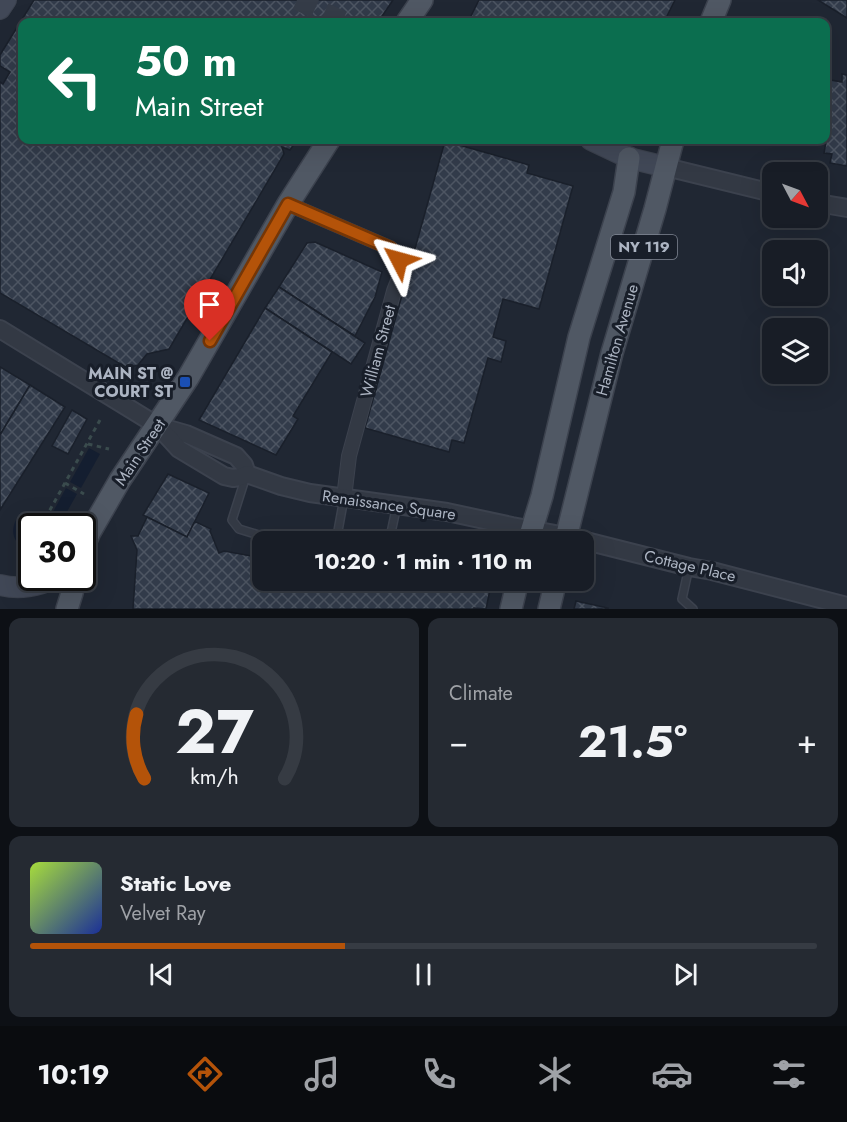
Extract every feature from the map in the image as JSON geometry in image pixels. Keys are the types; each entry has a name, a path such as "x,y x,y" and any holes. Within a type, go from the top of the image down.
{"main road":[{"path":"0,9 6,0"},
{"path":"410,18 422,0"},
{"path":"713,18 720,0"},
{"name":"Main Street","path":"96,522 120,480 158,426 194,368 288,204 326,144"},
{"path":"599,144 629,158 666,167"},
{"name":"Hamilton Avenue","path":"568,531 612,353 672,144"},
{"name":"Hamilton Avenue","path":"531,531 551,461 579,337 624,192 629,158"},
{"path":"0,585 18,587"},
{"path":"67,609 72,591"},
{"path":"512,609 516,591"},
{"path":"549,609 553,591"}],"street":[{"path":"666,167 762,191"},
{"name":"William Street","path":"288,204 394,251 398,255 401,273 394,291 350,456 344,498"},
{"path":"828,205 847,208"},
{"path":"0,329 158,426 186,434 236,456 244,465 247,474"},
{"name":"Renaissance Square","path":"247,474 296,490 447,512 513,531"},
{"name":"Cottage Place","path":"594,545 712,571 847,606"}],"lane":[{"path":"247,474 232,520 239,529 252,533"},
{"path":"338,531 344,498"},
{"path":"391,531 397,505"},
{"path":"689,567 682,599 693,609"}],"path":[{"path":"48,513 100,420"},
{"path":"87,444 109,449"},
{"path":"65,483 84,494"}],"water":[{"path":"89,448 100,454 81,488 70,482"},
{"path":"66,488 77,494 66,513 52,513"},
{"path":"18,517 18,543 13,532"}],"building":[{"path":"34,0 393,0 381,18 23,18"},
{"path":"479,0 675,0 666,18 470,18"},
{"path":"818,0 847,0 847,18"},
{"path":"18,26 18,144 294,144 290,150 282,147 284,154 169,349 147,354 138,365 127,368 0,293 0,82 3,84 10,72 0,66 0,55"},
{"path":"842,74 847,75 847,166 830,163 832,154 824,153 826,144 830,144 830,80 842,82"},
{"path":"444,144 456,144 529,165 527,173 573,186 539,309 503,299 493,337 506,341 501,362 488,358 464,443 452,440 449,452 365,428"},
{"path":"315,242 382,272 375,297 355,336 279,287 307,243"},
{"path":"279,287 365,343 351,364 265,308"},
{"path":"265,308 332,352 293,416 298,419 276,455 199,420"},
{"path":"0,367 30,385 0,435"},
{"path":"30,385 65,407 0,510 0,435"},
{"path":"72,410 87,419 68,454 52,446"},
{"path":"168,474 209,493 187,537 143,515"},
{"path":"147,517 187,537 196,522 211,529 219,553 224,551 251,556 252,554 252,591 490,591 486,609 133,609 137,550 131,536 138,536"},
{"path":"576,601 608,608 608,609 574,609"}],"tunnel":[{"path":"297,0 336,18"}],"place":[{"name":"MAIN ST @ COURT ST","path":"185,382"}],"route":[{"path":"210,341 288,204 390,248 398,255 399,260"}]}
